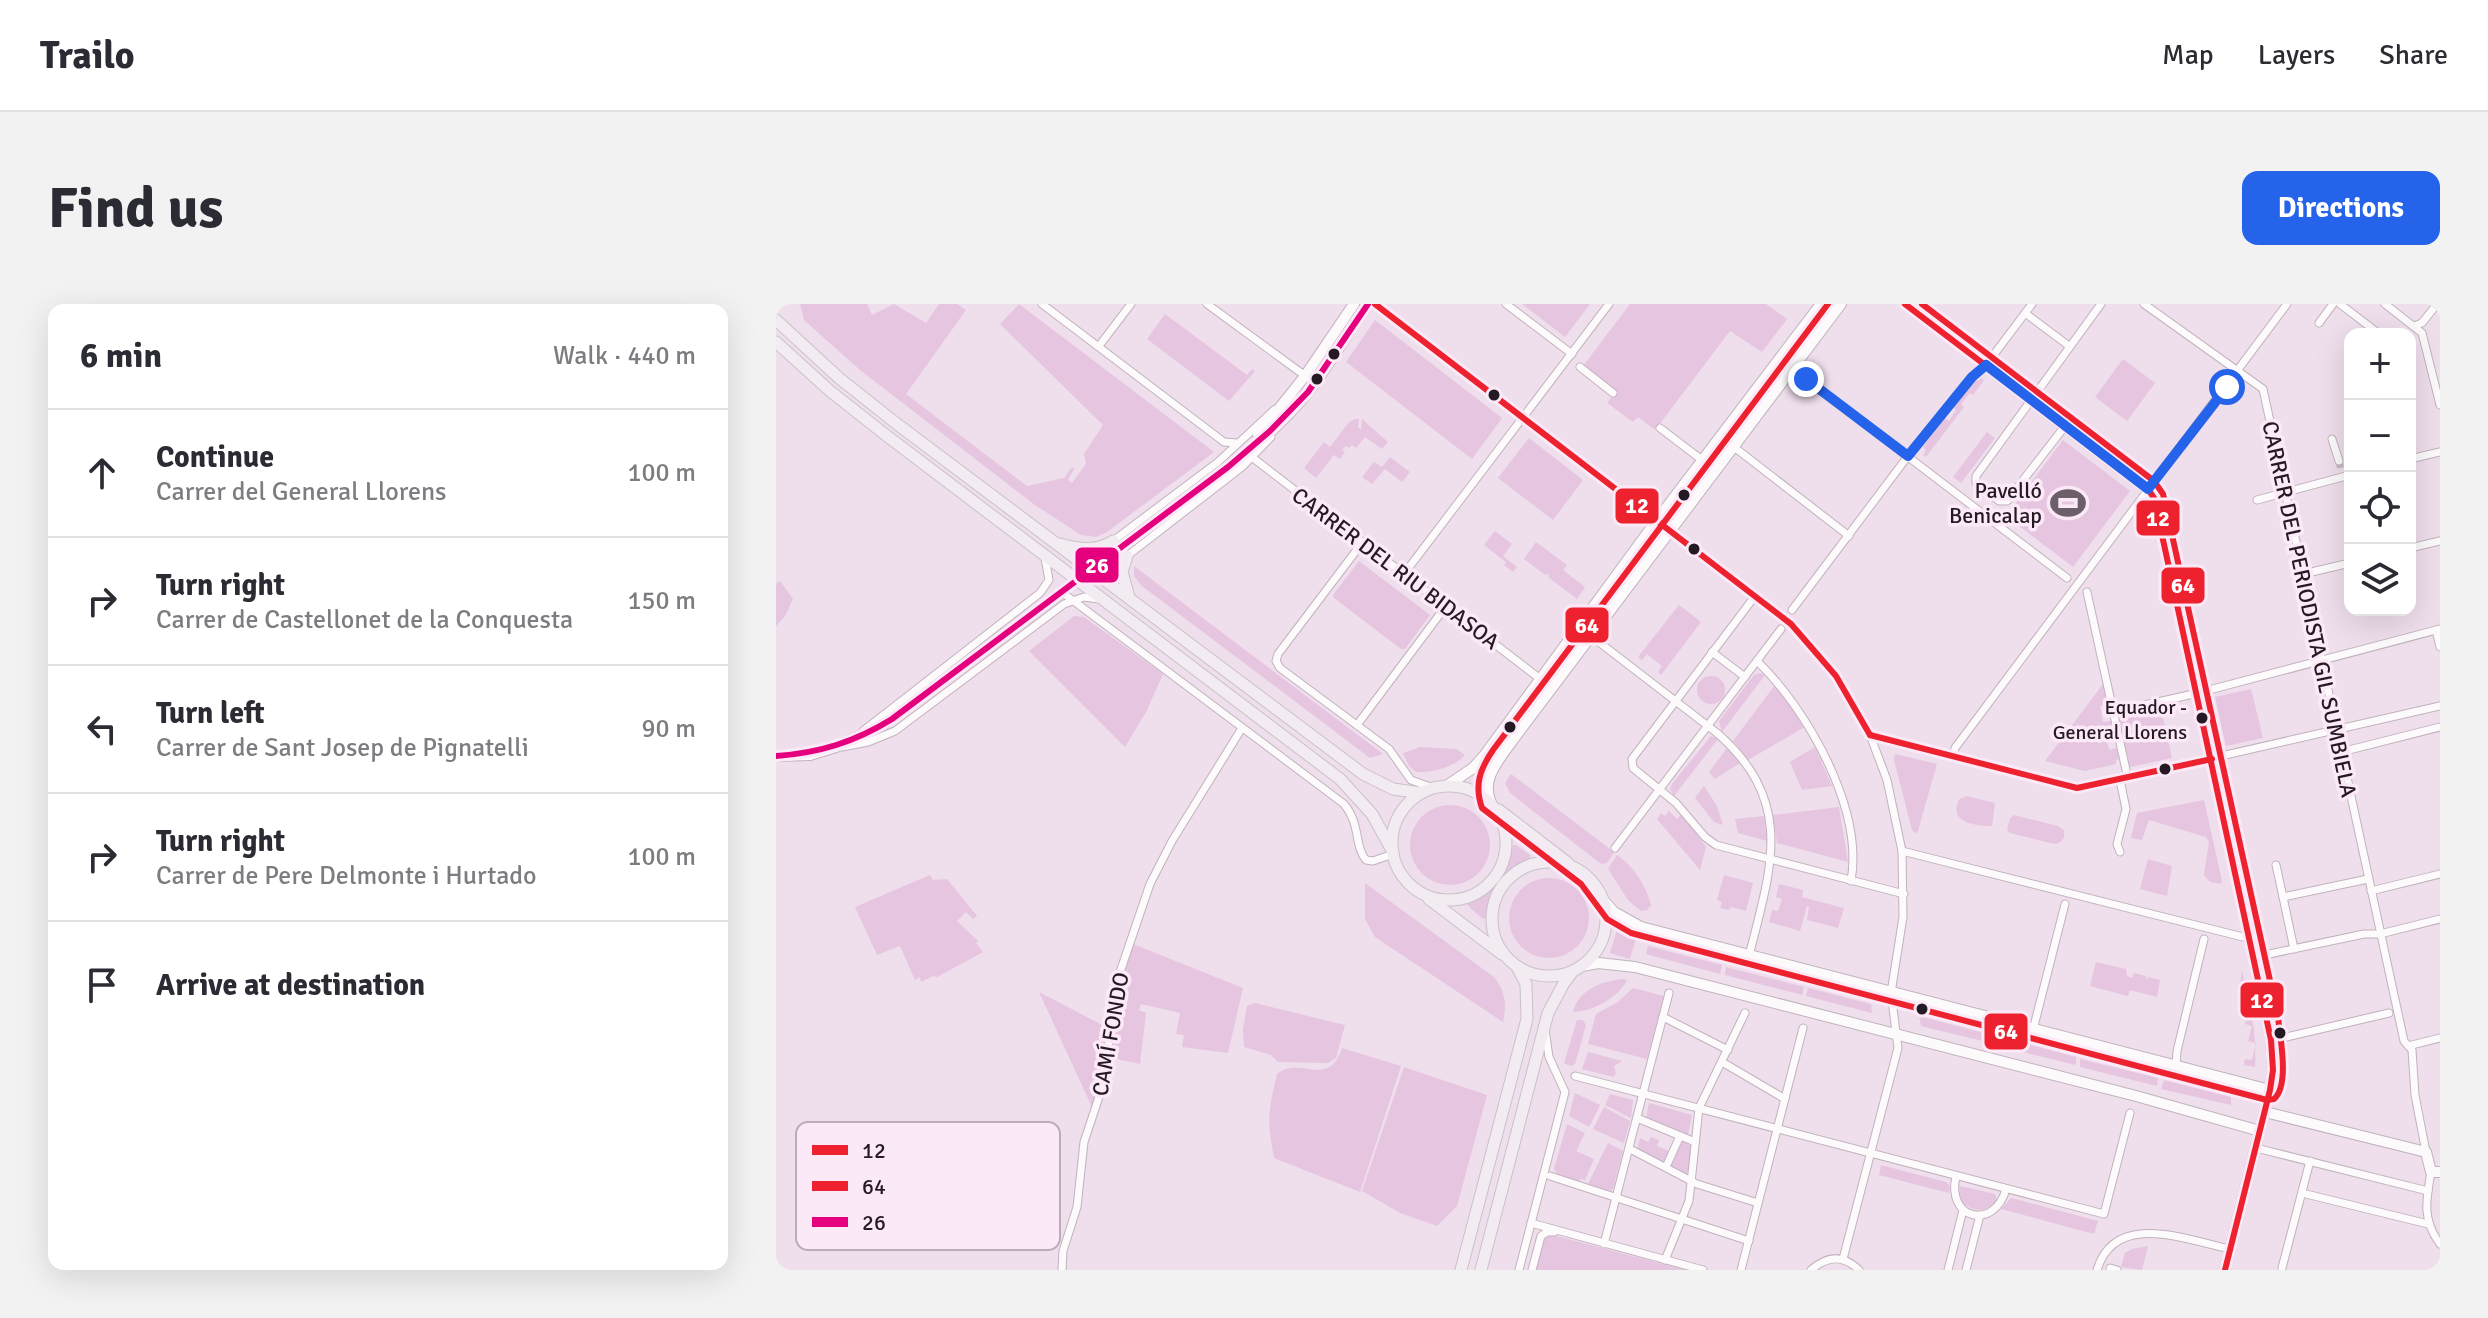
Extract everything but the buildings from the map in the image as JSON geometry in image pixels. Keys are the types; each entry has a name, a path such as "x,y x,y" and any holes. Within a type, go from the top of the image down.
{"main road":[{"path":"776,320 862,397 1370,780 1403,792 1448,785 1468,788 1577,869 1597,888 1603,900 1604,933 1597,951 1578,968 1556,997 1545,1025 1481,1270"},
{"path":"776,342 830,391 1346,785 1372,814 1400,871 1412,886 1526,971 1550,976 1578,968"},
{"path":"1055,543 1086,549 1114,547"},
{"path":"1127,556 1122,574 1131,601"},
{"path":"1393,853 1393,835 1399,815 1409,802 1427,790"},
{"path":"1412,886 1428,896 1446,900 1466,898 1490,883 1501,867 1506,848 1505,830 1492,804"},
{"path":"1461,1270 1527,1019 1526,984 1494,934 1493,912 1500,891 1514,874 1534,864 1556,862 1577,869"}],"street":[{"name":"CARRER DEL RIU BIDASOA","path":"1042,304 1224,442 1246,451 1539,678"},
{"path":"1099,346 1131,304"},
{"path":"1207,304 1315,383"},
{"path":"1354,304 1305,376 1246,451 1108,549 1110,557 1118,560 1127,556 1246,451 1292,410 1315,383 1368,304"},
{"path":"1375,304 1791,624 1815,649 1846,692 1870,735 1887,780 1902,851 1904,894 1901,939 1892,987 1898,1048 1843,1259"},
{"path":"1506,304 1572,354"},
{"path":"1404,574 1609,304"},
{"path":"1448,785 1481,759 1821,304"},
{"path":"1492,804 1486,793 1494,767 1841,304"},
{"path":"1905,304 2148,489 2154,498 2271,1040 2273,1070 2270,1090 2225,1270"},
{"path":"1792,610 1908,456 1972,377 1986,365 2032,304"},
{"path":"2065,426 2005,502 1999,501 1975,481 2026,410 2030,399 2101,304"},
{"name":"CARRER DEL PERIODISTA GIL SUMBIELA","path":"2144,304 2263,389 2380,934 2405,1043 2412,1050 2415,1095 2426,1152"},
{"path":"1953,756 1955,748 2287,304"},
{"path":"2385,304 2422,333 2440,405"},
{"path":"2414,326 2422,323 2437,304"},
{"path":"2319,323 2333,305 2370,328"},
{"path":"2025,313 2069,346"},
{"path":"1580,367 1613,393"},
{"path":"1793,369 2067,578"},
{"path":"1660,428 1702,460"},
{"path":"2332,439 2339,461"},
{"path":"1734,447 1849,536"},
{"path":"2416,458 2440,452"},
{"path":"2257,500 2344,474"},
{"path":"2416,547 2440,541"},
{"path":"1362,543 1278,654 1276,661 1280,668 1389,749 1411,780 1427,790"},
{"path":"848,742 1040,593 1049,580 1042,553"},
{"path":"2303,574 2344,564"},
{"path":"1040,593 1054,588 1061,598 1072,600 1084,597 1106,601"},
{"path":"2087,592 2126,770"},
{"path":"1755,596 1631,762 1633,768 1686,813 1710,842 1904,894"},
{"path":"1084,597 1080,602 1084,609"},
{"path":"836,747 868,742 895,731 1061,598"},
{"path":"776,756 810,755 836,747 892,719 1061,598 1072,600 1344,804 1355,820 1361,854 1366,860 1373,861 1393,853"},
{"path":"1357,725 1446,606"},
{"path":"1615,848 1781,629"},
{"path":"2113,712 2438,630 2440,647"},
{"path":"1591,636 1737,751 1758,786 1771,824 1772,860 1749,956"},
{"path":"1712,652 1745,677"},
{"path":"1757,661 1803,715 1832,771 1848,828 1853,862 1851,881"},
{"path":"1870,735 2077,788 2440,706"},
{"path":"2341,752 2440,727"},
{"name":"CAMÍ FONDO","path":"1062,1270 1063,1251 1077,1207 1084,1142 1103,1085 1118,978 1150,884 1172,841 1242,728"},
{"path":"2120,780 2126,809 2117,844 2120,852"},
{"path":"1902,851 2251,939"},
{"path":"2276,865 2294,949"},
{"path":"2371,891 2440,874"},
{"path":"2283,897 2368,879"},
{"path":"1603,900 1614,912 1634,924 1749,956 1892,987 2033,1030 2270,1090"},
{"path":"2033,1030 2065,904"},
{"path":"2255,957 2440,920"},
{"path":"2176,1067 2177,1051 2204,939"},
{"path":"1578,968 1598,963 1627,965 2136,1096 2260,1131"},
{"path":"1604,1244 1669,993"},
{"path":"1665,1260 1689,1201 1699,1108 1745,1013"},
{"path":"2286,1037 2389,1013"},
{"path":"1663,1017 1728,1050"},
{"path":"1519,1270 1565,1092 1549,1057 1545,1025"},
{"path":"1741,1270 1803,1028"},
{"path":"2408,1046 2440,1038"},
{"path":"1722,1062 1785,1099"},
{"path":"1575,1076 2104,1214 2130,1113"},
{"path":"2265,1112 2426,1152 2436,1172 2428,1191 2425,1210 2428,1224 2440,1244"},
{"path":"1637,1118 1695,1142"},
{"path":"1666,1167 1680,1136"},
{"path":"2256,1148 2428,1191"},
{"path":"1630,1149 1697,1184 1758,1203"},
{"path":"2282,1268 2310,1161"},
{"path":"1550,1176 1749,1241"},
{"path":"1956,1176 1955,1202 1963,1210 1980,1215 1998,1207 2006,1189"},
{"path":"2302,1193 2428,1224"},
{"path":"1948,1270 1963,1210"},
{"path":"1966,1270 1980,1215"},
{"path":"1531,1223 1703,1270"},
{"path":"1532,1270 1541,1236 1547,1232 1560,1232"},
{"path":"2097,1270 2102,1257 2118,1241 2137,1233 2157,1233 2230,1249"},
{"path":"1811,1270 1826,1260 1843,1259 1859,1270"}],"shaded area":[{"path":"800,304 867,304 872,315 894,304 926,323 939,304 957,304 966,310 906,394 1027,486 1064,478 1072,467 1074,469 1068,480 1072,483 1086,464 1084,454 1103,425 1000,324 1019,304 1214,452 1107,532 1096,537 1081,535 1035,505 860,370 804,320"},
{"path":"1522,304 1590,304 1565,337"},
{"path":"1630,304 1766,304 1787,319 1762,352 1730,331 1655,430 1638,417 1633,422 1607,403 1616,392 1583,366"},
{"path":"1165,314 1247,375 1252,369 1255,371 1229,401 1147,339"},
{"path":"1375,320 1502,418 1472,459 1346,362"},
{"path":"2123,359 2155,383 2127,421 2095,397"},
{"path":"1981,378 1984,380 1973,395 1970,393 1961,404 1964,407 1926,457 1923,455 1926,450 1923,447 1945,418 1949,421 1956,410 1953,407 1974,379 1978,381"},
{"path":"1359,419 1358,427 1361,430 1362,419 1388,442 1382,449 1365,437 1356,448 1346,446 1340,459 1334,455 1316,478 1304,468 1324,442 1330,447 1349,422"},
{"path":"1987,432 1995,438 1961,483 1953,477"},
{"path":"1529,438 1583,480 1553,520 1498,478"},
{"name":"Pavelló Benicalap","path":"2063,440 2130,491 2073,567 2006,516"},
{"path":"1390,457 1410,472 1402,482 1385,469 1372,484 1362,477 1374,462 1382,467"},
{"path":"1495,531 1512,544 1503,556 1517,567 1513,572 1504,565 1506,562 1484,545"},
{"path":"1536,542 1567,565 1563,570 1585,587 1577,599 1548,577 1549,574 1545,575 1524,559"},
{"path":"1359,561 1430,615 1405,649 1334,598 1333,595"},
{"path":"1134,566 1383,754 1370,758 1142,586 1134,576"},
{"path":"780,581 793,599 776,626 776,584"},
{"path":"1679,605 1701,622 1661,675 1658,672 1662,666 1647,654 1642,660 1638,657"},
{"path":"1074,616 1084,617 1163,674 1146,712 1125,747 1029,651"},
{"path":"1754,675 1765,675 1722,732 1719,721"},
{"path":"1711,676 1721,680 1725,690 1721,700 1711,704 1701,700 1697,690 1701,680"},
{"path":"2103,684 2107,704 2100,706 2103,722 2111,721 2114,735 2106,737 2109,750 2117,748 2119,759 2116,764 2085,771 2045,761"},
{"path":"1775,685 1805,727 1748,760 1733,741"},
{"path":"2251,689 2263,738 2226,746 2215,697"},
{"path":"2161,709 2172,758 2130,767 2119,718"},
{"path":"1711,736 1718,739 1674,796 1670,789 1672,784"},
{"path":"1420,747 1456,749 1465,755 1443,768 1416,772 1403,753"},
{"path":"1815,747 1832,786 1802,790 1790,762"},
{"path":"1727,748 1740,763 1715,779 1709,772"},
{"path":"1895,754 1937,764 1917,834 1912,830"},
{"path":"1511,774 1614,852 1607,863 1601,864 1510,793 1505,783"},
{"path":"1704,786 1717,806 1723,825 1714,822 1695,798"},
{"path":"1966,796 1995,803 1992,826 1962,820 1957,805"},
{"path":"2204,800 2221,884 2210,882 2204,875 2209,842 2206,837 2149,820 2142,840 2131,838 2137,813"},
{"path":"1450,805 1465,808 1478,817 1487,830 1490,845 1487,860 1478,873 1465,882 1450,885 1435,882 1422,873 1413,860 1410,845 1413,830 1422,817 1435,808"},
{"path":"1839,807 1848,862 1777,843 1773,815"},
{"path":"1669,811 1677,819 1682,814 1706,847 1700,870 1657,819 1661,813 1665,816"},
{"path":"2014,815 2058,826 2064,830 2064,838 2054,844 2010,833 2007,830"},
{"path":"1764,816 1767,841 1738,833 1735,819"},
{"path":"1516,845 1530,855 1531,861 1501,883 1488,918 1483,919 1467,905 1496,881 1511,846"},
{"path":"1617,855 1642,883 1651,905 1647,910 1641,911 1628,900 1608,869"},
{"path":"2148,859 2172,866 2167,896 2140,889"},
{"path":"930,875 933,880 947,879 977,916 973,919 966,912 957,921 978,941 976,943 983,952 937,977 921,982 920,977 915,980 900,946 877,955 855,907"},
{"path":"1724,875 1753,883 1746,911 1720,908 1722,902 1717,900"},
{"path":"1541,878 1557,878 1578,889 1589,910 1589,926 1578,947 1557,958 1541,958 1527,952 1515,940 1509,926 1509,910 1515,896 1527,884"},
{"path":"1365,883 1494,977 1504,998 1503,1022 1375,937 1365,919"},
{"path":"1779,884 1803,890 1802,897 1844,908 1838,928 1807,920 1807,906 1800,931 1769,922 1772,910 1778,911 1782,899 1776,897"},
{"path":"1617,930 1637,935 1630,959 1610,953"},
{"path":"1133,944 1243,988 1228,1053 1182,1047 1184,1035 1176,1034 1180,1013 1141,1004 1139,1010 1146,1013 1140,1064 1112,1058 1121,981"},
{"path":"1648,946 1722,965 1720,974 1646,954"},
{"path":"2096,962 2126,969 2127,976 2132,978 2134,973 2146,976 2146,980 2148,977 2160,980 2157,997 2130,990 2128,996 2090,986"},
{"path":"1726,967 1804,987 1802,995 1725,975"},
{"path":"2242,971 2248,995 2250,1006 2237,1002"},
{"path":"1627,980 1611,998 1573,1012 1585,992"},
{"path":"1633,988 1664,996 1647,1059 1588,1044 1596,1014 1618,1002"},
{"path":"1808,988 1871,1004 1872,1013 1806,996"},
{"path":"1039,992 1106,1027 1098,1097 1092,1107"},
{"path":"1255,1003 1345,1025 1336,1058 1328,1063 1278,1062 1271,1055 1244,1047 1247,1006"},
{"path":"2250,1006 2255,1043 2248,1041 2252,1026 2245,1024"},
{"path":"1919,1016 1995,1036 1995,1044 1921,1026"},
{"path":"1577,1020 1583,1020 1586,1025 1575,1064 1571,1066 1564,1063"},
{"path":"2001,1037 2076,1057 2076,1065 1998,1046"},
{"path":"2255,1047 2255,1067 2244,1065 2245,1059 2252,1060"},
{"path":"1342,1048 1401,1066 1360,1192 1274,1158 1270,1134 1270,1107 1277,1074 1286,1069 1321,1070 1329,1067"},
{"path":"1588,1052 1622,1061 1614,1066 1614,1077 1582,1069"},
{"path":"2080,1059 2158,1078 2157,1086 2080,1067"},
{"path":"1404,1067 1487,1095 1457,1206 1437,1226 1400,1213 1362,1191"},
{"path":"2164,1080 2231,1097 2231,1105 2161,1089"},
{"path":"1575,1093 1600,1105 1589,1127 1569,1116"},
{"path":"1610,1094 1633,1100 1631,1118 1605,1105"},
{"path":"1649,1103 1692,1115 1688,1135 1646,1119"},
{"path":"1604,1107 1630,1121 1624,1143 1593,1129"},
{"path":"1567,1124 1585,1133 1576,1151 1594,1159 1585,1180 1579,1182 1558,1174 1554,1169"},
{"path":"1651,1137 1659,1140 1657,1146 1669,1151 1664,1163 1637,1150 1640,1138 1648,1142"},
{"path":"1683,1141 1691,1146 1689,1171 1685,1173 1670,1166"},
{"path":"1608,1143 1623,1151 1610,1191 1588,1184"},
{"path":"1881,1165 1946,1182 1950,1186 1949,1193 1879,1175"},
{"path":"1960,1186 1995,1194 1997,1200 1988,1208 1977,1210 1967,1206 1959,1197"},
{"path":"2011,1198 2098,1221 2094,1234 2001,1209"},
{"path":"1549,1235 1685,1270 1536,1270 1543,1241"},
{"path":"2148,1246 2142,1270 2121,1267 2125,1253"}],"tunnel":[{"path":"2339,461 2341,471"},
{"path":"1058,595 1114,553"}],"transit line":[{"name":"26","path":"776,756 836,745 892,719 1228,467 1270,431 1308,392 1368,304"},
{"name":"12","path":"1375,304 1791,624 1836,676 1870,735"},
{"name":"64","path":"1828,304 1493,750 1480,778 1482,808 1581,884 1607,919 1631,933 2267,1100 2274,1099 2279,1092 2283,1072 2278,1017 2163,494 2154,481 1922,304"},
{"name":"12","path":"1905,304 2148,489 2154,498 2271,1040 2273,1070 2270,1090 2225,1270"},
{"name":"12","path":"1870,735 2077,788 2212,759"}],"place":[{"name":"Pavelló Benicalap","path":"2068,503"},
{"name":"Equador - General Llorens","path":"2202,718"}],"route":[{"path":"1806,379 1908,456 1972,377 1986,365 2148,489 2227,387"}]}
